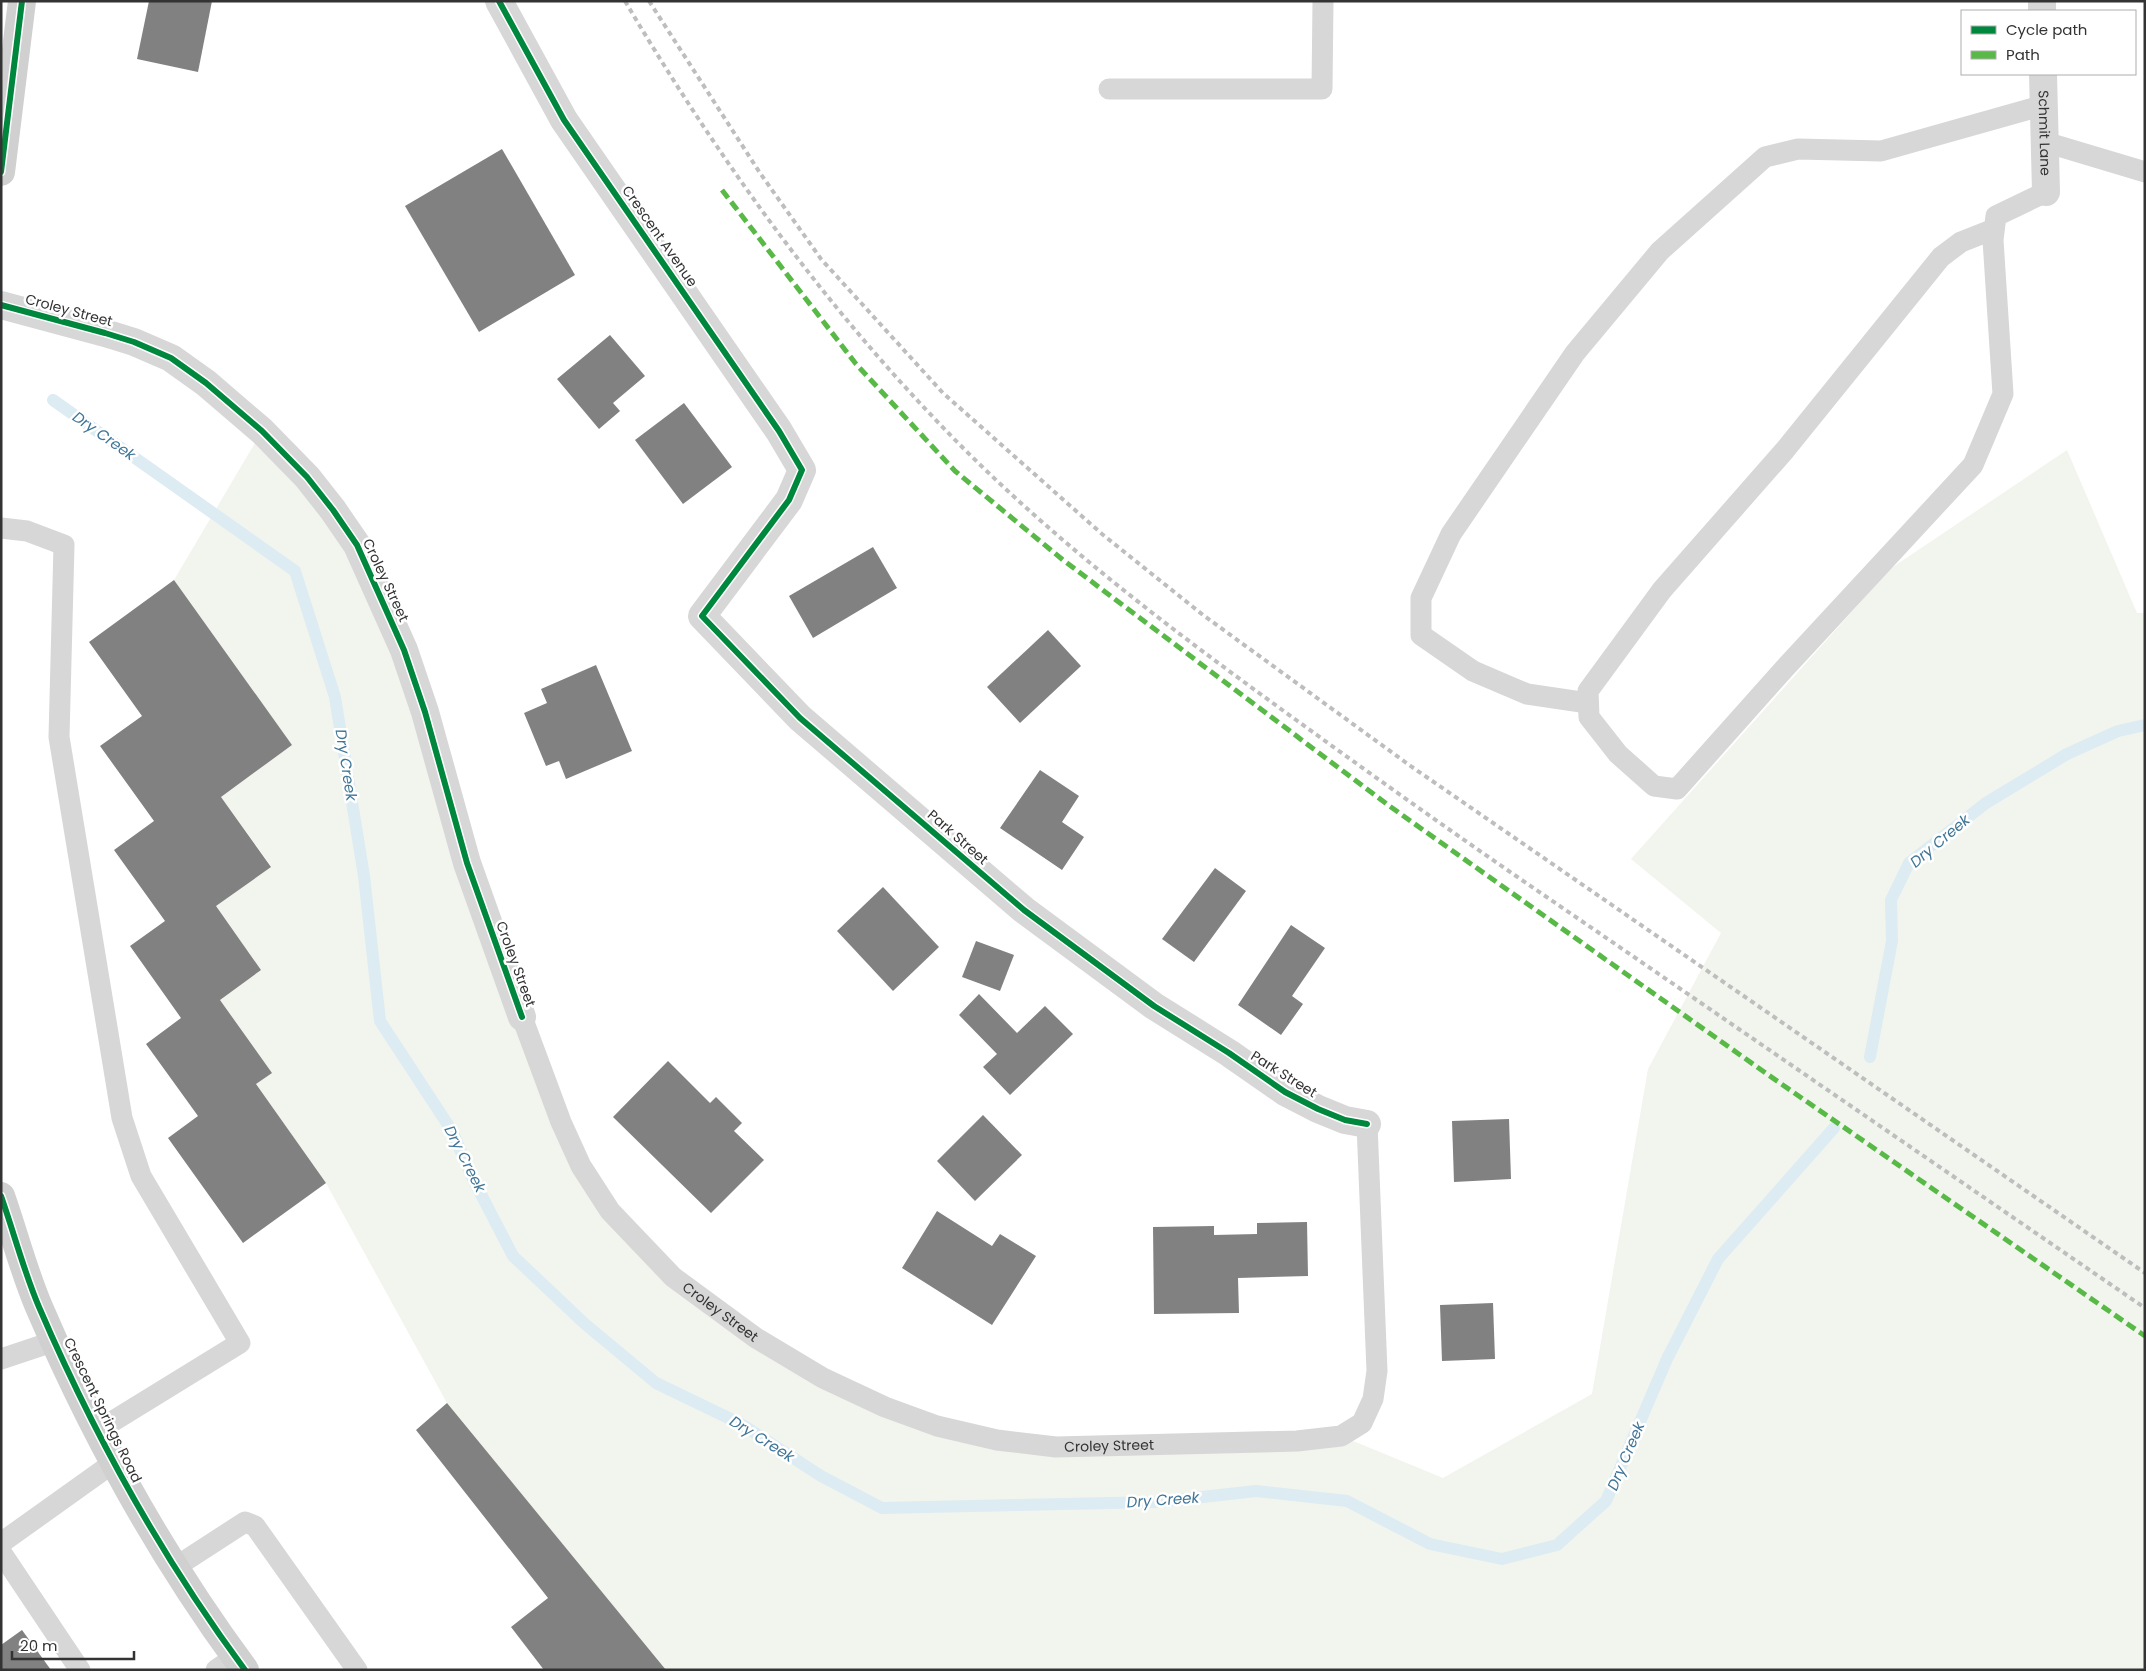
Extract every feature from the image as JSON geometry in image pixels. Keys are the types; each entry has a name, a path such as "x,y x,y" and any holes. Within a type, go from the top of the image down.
{"main road":[{"path":"1,172 22,1"},
{"name":"Crescent Springs Road","path":"1,1196 39,1306 97,1431 113,1463 232,1665"}],"street":[{"name":"Crescent Avenue","path":"499,1 564,120 779,431 802,470 797,482"},
{"name":"Schmit Lane","path":"2043,75 2046,192"},
{"name":"Croley Street","path":"1,305 134,342 171,358 206,383 262,431 306,477 333,510 357,545 404,650 425,712 467,863 522,1017"},
{"name":"Park Street","path":"797,482 789,500 702,616 800,718 1024,910 1154,1006 1229,1053 1286,1092 1318,1109 1345,1120 1367,1124"}],"lane":[{"path":"1109,89 1322,89 1323,1"},
{"path":"1588,703 1527,694 1473,671 1421,634 1420,598 1451,534 1575,352 1660,251 1765,157 1798,149 1881,151 2044,105"},
{"path":"2045,142 2145,172"},
{"path":"1994,230 1961,242 1941,257 1785,450 1662,590 1588,691 1589,717 1618,754 1654,786 1677,789 1784,668 1973,465 2003,394 1992,240 1994,230 1996,216 2046,192"},
{"path":"1,528 27,531 64,545 59,737 122,1118 141,1176 240,1343 97,1431"},
{"name":"Croley Street","path":"522,1017 561,1122 582,1166 610,1211 673,1277 756,1338 823,1378 885,1408 945,1428 997,1440 1056,1447 1297,1441 1341,1436 1362,1423"},
{"name":"Park Street","path":"1362,1423 1373,1399 1378,1371 1367,1124"},
{"path":"1,1359 55,1341"},
{"path":"1,1543 113,1463"},
{"path":"174,1568 245,1522 255,1526 357,1670"},
{"path":"1,1552 80,1670"}],"shaded area":[{"path":"262,431 357,545 581,1166 673,1277 823,1378 997,1440 1341,1436 1443,1478 1592,1394 1648,1069 1721,933 1631,859 1890,569 2067,450 2137,613 2145,613 2145,1670 666,1670 447,1403 326,1183 256,1084 271,1073 220,1000 261,970 216,906 271,866 221,797 292,745 174,580"}],"building":[{"path":"149,1 212,1 198,72 137,59"},
{"path":"502,149 575,275 479,332 405,206"},
{"path":"610,335 645,376 613,403 620,411 599,429 557,379"},
{"path":"684,403 732,467 683,504 635,440"},
{"path":"873,547 897,588 813,638 789,596"},
{"path":"174,580 292,745 221,797 271,867 216,906 261,970 220,1000 272,1073 256,1084 326,1183 243,1243 168,1138 198,1116 146,1044 181,1018 130,946 165,921 114,850 154,821 100,746 142,716 89,642"},
{"path":"1048,630 1081,666 1020,723 987,687"},
{"path":"596,665 632,751 566,779 559,761 546,766 524,713 547,703 541,689"},
{"path":"1040,770 1079,796 1062,822 1084,837 1062,870 1000,828"},
{"path":"1215,868 1246,891 1194,962 1162,939"},
{"path":"883,887 939,947 893,991 837,931"},
{"path":"1291,925 1325,948 1292,996 1303,1004 1281,1035 1238,1005"},
{"path":"976,941 1014,955 1000,991 962,977"},
{"path":"979,994 1017,1033 1045,1006 1073,1034 1010,1095 983,1067 997,1054 959,1015"},
{"path":"668,1061 710,1103 716,1097 742,1123 734,1131 764,1160 711,1213 613,1117"},
{"path":"983,1115 1022,1155 975,1201 937,1161"},
{"path":"1509,1119 1511,1179 1454,1182 1452,1121"},
{"path":"937,1211 992,1246 1000,1234 1036,1256 992,1325 902,1268"},
{"path":"1307,1222 1308,1276 1238,1278 1239,1313 1154,1314 1153,1227 1214,1226 1214,1235 1257,1234 1257,1223"},
{"path":"1493,1303 1495,1359 1442,1361 1440,1305"},
{"path":"447,1403 666,1670 544,1670 511,1627 548,1598 416,1430"},
{"path":"22,1630 51,1670 1,1670 1,1645"}],"waterway":[{"name":"Dry Creek","path":"53,400 295,571 335,697 364,876 380,1021 452,1131 472,1177 513,1256 585,1324 656,1383 741,1424 821,1476 882,1508 1158,1502 1256,1491 1347,1501 1430,1544 1502,1559 1557,1545 1606,1501 1667,1359 1718,1259 1834,1128"},
{"name":"Dry Creek","path":"1870,1057 1892,941 1891,900 1909,863 1986,803 2067,754 2118,731 2145,725"}],"railway":[{"path":"625,1 659,57 730,165 806,270 889,369 933,417 970,455 1049,528 1173,629 1387,785 1516,876 2145,1308"},
{"path":"649,1 760,173 821,259 943,393 1102,534 1203,615 1412,767 2145,1273"}],"marked path":[{"path":"722,190 856,364 955,471 1063,560 1388,805 1767,1074 2145,1336"}],"cycle path":[{"path":"1,172 22,1"},
{"path":"499,1 564,120 779,431 802,470 789,500 702,616 800,718 1024,910 1154,1006 1229,1053 1285,1092 1345,1120 1367,1124"},
{"path":"1,305 134,342 171,358 206,383 262,431 307,477 333,510 357,545 404,650 425,712 467,863 522,1017"},
{"path":"1,1196 39,1307 106,1449 158,1540 245,1670"}]}
